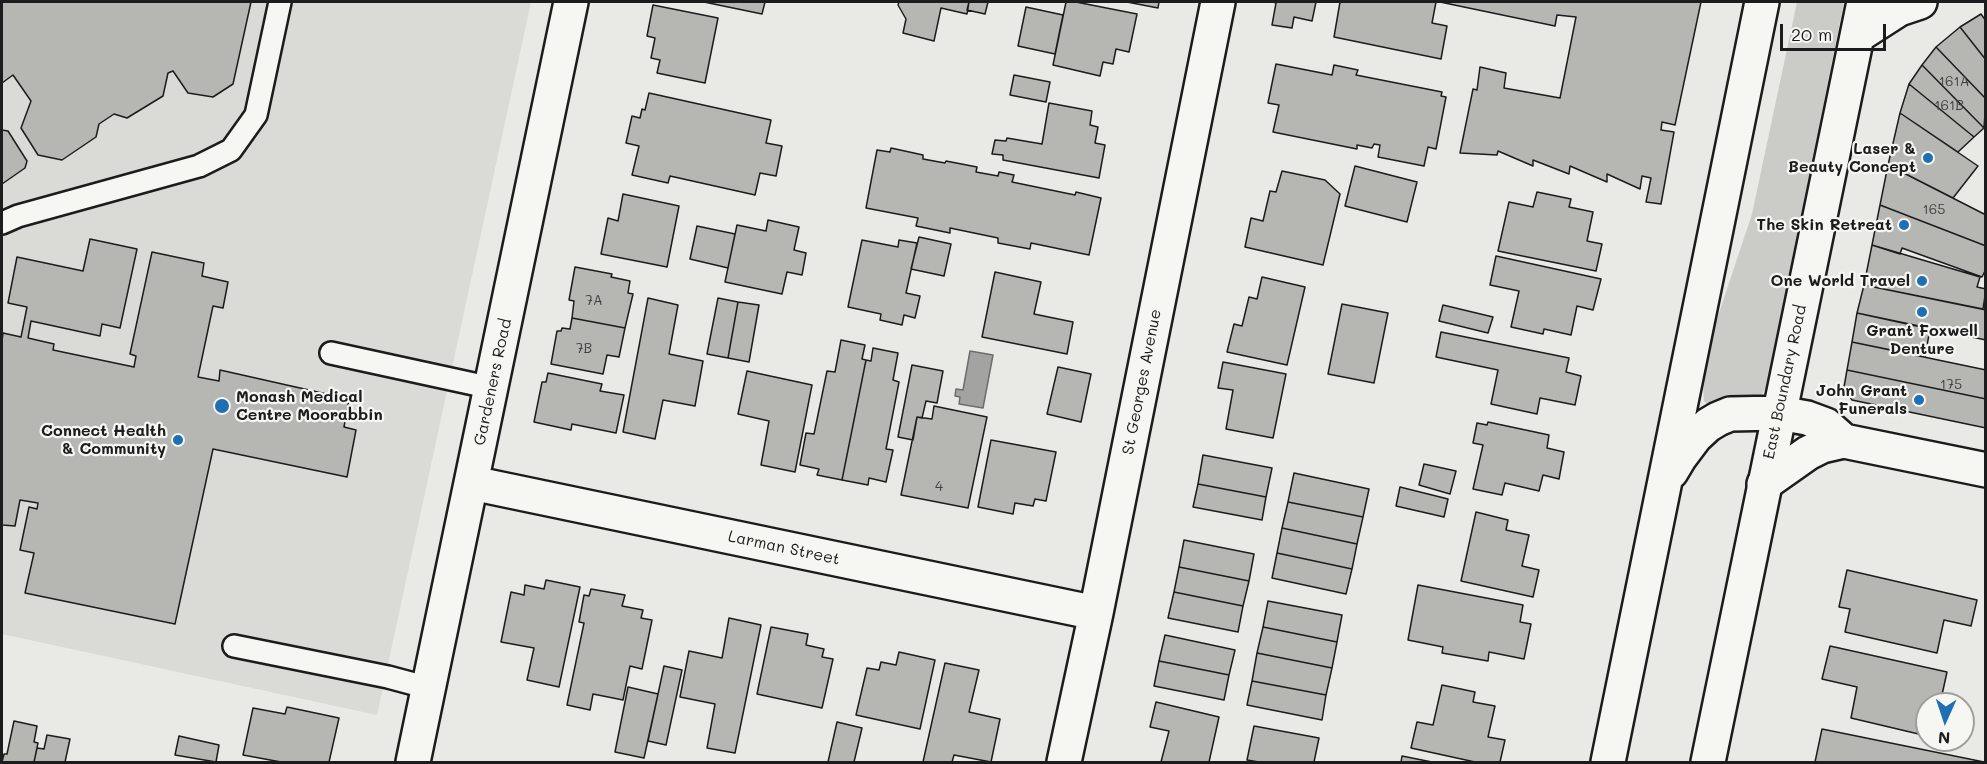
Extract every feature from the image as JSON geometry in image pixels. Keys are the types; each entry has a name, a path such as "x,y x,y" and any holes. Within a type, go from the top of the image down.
{"street":[{"name":"Gardeners Road","path":"413,762 571,2"},
{"name":"St Georges Avenue","path":"1064,762 1218,2"},
{"path":"1608,762 1762,2"},
{"name":"East Boundary Road","path":"1708,762 1864,2"},
{"path":"1857,36 1899,9 1920,2"},
{"path":"1664,486 1680,457 1695,437 1708,424 1730,414 1779,413 1807,418 1826,425 1844,441"},
{"path":"1764,484 1808,453 1822,446 1844,441 1986,470"},
{"name":"Larman Street","path":"472,483 1096,613"}],"lane":[{"path":"2,224 18,216 199,166 231,150 256,115 280,2"},
{"path":"331,353 492,388"},
{"path":"234,646 388,677 429,688"}],"shaded area":[{"name":"Monash Medical Centre Moorabbin","path":"2,2 531,2 377,715 2,634"},
{"path":"1797,2 1844,2 1769,373 1765,389 1755,400 1707,404 1704,401 1703,383 1714,328 1752,214"},
{"path":"970,351 993,355 983,408 959,404 960,397 955,396 956,389 963,390"}],"building":[{"path":"2,2 251,2 233,84 213,97 188,93 173,71 168,73 163,96 127,118 114,114 99,124 96,137 62,160 38,155 21,128 31,101 13,75 2,83"},
{"path":"704,2 765,2 762,14"},
{"path":"899,2 969,2 967,14 941,8 934,41 903,33 906,19 898,5"},
{"path":"969,2 988,2 985,14 967,10"},
{"path":"1066,2 1137,14 1129,52 1116,49 1113,64 1103,62 1100,76 1053,65"},
{"path":"1127,2 1159,2 1158,8"},
{"path":"1273,2 1316,2 1312,21 1294,17 1292,28 1272,25 1276,3"},
{"path":"1340,2 1436,2 1432,23 1447,26 1441,59 1334,37"},
{"path":"1440,2 1701,2 1675,125 1662,122 1661,130 1674,132 1661,204 1646,202 1651,178 1642,176 1640,189 1607,174 1607,182 1570,166 1569,174 1533,160 1533,166 1498,151 1497,155 1460,153 1473,89 1477,90 1480,67 1506,73 1504,88 1560,98 1576,17 1557,15 1555,26"},
{"path":"653,5 718,18 705,83 657,73 660,60 651,58 655,38 647,36"},
{"path":"1026,7 1063,15 1055,54 1018,46"},
{"path":"1981,14 1986,21 1986,60 1960,27"},
{"path":"1960,27 1986,60 1986,99 1936,47"},
{"path":"1936,47 1986,99 1984,128 1922,65"},
{"path":"1276,64 1332,75 1334,65 1358,70 1356,75 1442,92 1441,96 1446,97 1436,149 1428,147 1424,166 1378,157 1380,145 1374,144 1372,148 1357,145 1357,149 1273,132 1279,105 1268,103"},
{"path":"1922,65 1984,128 1974,137 1909,84"},
{"path":"1014,75 1050,82 1046,102 1010,95"},
{"path":"1909,84 1974,137 1958,152 1900,113"},
{"path":"649,93 771,120 766,143 782,146 776,176 760,173 755,195 670,176 668,183 632,175 639,146 626,143 632,116 640,118 642,109 645,110"},
{"path":"1049,103 1092,111 1090,125 1098,127 1095,143 1105,145 1099,178 1003,160 1003,155 992,154 995,140 1006,141 1007,138 1042,144"},
{"name":"Laser & Beauty Concept","path":"1900,113 1978,166 1953,198 1888,165"},
{"path":"2,130 8,131 27,161 25,168 2,184"},
{"path":"891,148 923,155 923,159 977,167 976,172 998,176 999,172 1014,175 1012,182 1101,198 1089,255 1031,243 1030,249 998,243 998,238 950,228 950,233 916,226 918,218 866,208 877,150 890,152"},
{"path":"1888,165 1986,215 1986,246 1880,205"},
{"path":"1355,166 1417,182 1407,222 1345,206"},
{"path":"1282,171 1325,180 1340,194 1323,265 1245,247 1251,218 1263,221 1270,191 1276,192"},
{"path":"1537,192 1571,199 1569,207 1593,212 1587,241 1602,244 1596,271 1498,251 1509,202 1533,207"},
{"path":"623,194 679,206 667,267 601,254 608,218 618,221"},
{"name":"The Skin Retreat","path":"1880,205 1986,246 1986,269 1982,277 1902,248 1900,254 1872,245"},
{"path":"768,220 799,227 794,250 806,253 802,275 787,272 782,294 725,282 737,225 766,231"},
{"path":"697,226 735,234 728,268 690,259"},
{"path":"919,237 951,244 944,276 911,269"},
{"name":"Connect Health & Community","path":"90,239 137,249 120,328 102,324 100,336 31,321 28,338 54,344 53,350 134,367 136,356 130,354 152,252 204,263 202,276 228,282 223,308 213,306 198,377 219,381 220,370 349,399 344,427 356,430 347,477 213,449 175,624 25,593 34,553 20,550 29,507 37,509 38,503 20,500 15,526 2,525 2,341 3,333 21,337 27,307 8,303 17,257 83,271"},
{"path":"862,240 898,247 899,240 917,243 906,293 920,296 915,318 904,315 902,325 880,320 881,314 848,307"},
{"name":"One World Travel","path":"1872,245 1980,277 1977,287 1986,289 1983,309 1864,285"},
{"path":"1496,256 1601,279 1593,310 1577,306 1571,335 1544,329 1543,334 1511,327 1519,291 1490,285"},
{"path":"575,267 612,274 611,277 630,281 628,293 633,294 625,328 572,318 574,301 569,300"},
{"path":"995,272 1041,282 1034,314 1073,322 1067,354 982,337"},
{"path":"1262,277 1305,287 1287,365 1227,352 1234,324 1242,326 1249,297 1257,299"},
{"name":"Grant Foxwell Denture","path":"1864,285 1986,310 1986,340 1857,313"},
{"path":"648,298 678,305 669,354 703,361 695,406 663,400 655,439 623,432"},
{"path":"718,298 738,302 728,358 707,354"},
{"path":"738,302 759,305 749,362 728,358"},
{"path":"1342,304 1388,313 1374,383 1328,374"},
{"path":"1443,305 1493,317 1488,333 1439,321"},
{"path":"1857,313 1930,329 1925,357 1852,342"},
{"path":"572,318 625,328 619,357 607,355 603,374 551,364 557,331 561,331 562,328 570,329"},
{"path":"1441,332 1569,358 1566,372 1581,376 1575,405 1540,398 1537,414 1491,404 1498,370 1436,357"},
{"path":"841,340 865,345 862,359 866,360 842,480 817,475 819,469 800,465 806,433 814,434 827,371 835,372"},
{"path":"1852,342 1986,370 1986,399 1847,370"},
{"path":"873,348 898,353 893,380 899,382 886,449 893,450 886,482 869,478 868,485 842,480 866,360 871,361"},
{"path":"1223,362 1286,374 1273,438 1226,429 1233,390 1218,388"},
{"path":"912,365 943,371 937,403 926,401 922,418 917,417 913,440 898,437"},
{"path":"1058,367 1091,374 1081,422 1047,414"},
{"name":"John Grant Funerals","path":"1847,370 1986,399 1986,428 1852,400 1844,387"},
{"path":"747,371 812,385 795,472 761,465 769,421 738,414"},
{"path":"548,373 602,384 600,391 624,395 616,433 572,424 571,430 534,422 542,382 546,382"},
{"path":"934,406 987,417 968,508 901,495 917,417 932,419"},
{"path":"1488,422 1549,435 1547,448 1564,452 1559,479 1543,475 1539,491 1505,483 1502,495 1473,489 1483,445 1473,443 1477,423 1487,425"},
{"path":"991,440 1056,452 1046,501 1035,499 1033,506 1015,503 1013,514 978,507"},
{"path":"1203,455 1272,468 1266,497 1198,484"},
{"path":"1424,464 1456,471 1450,494 1419,485"},
{"path":"1294,473 1369,489 1363,517 1288,502"},
{"path":"1198,484 1266,497 1262,520 1193,507"},
{"path":"1400,487 1448,499 1444,517 1396,506"},
{"path":"1288,502 1363,517 1357,544 1282,528"},
{"path":"1476,512 1508,520 1506,530 1529,535 1522,566 1539,570 1533,597 1461,581"},
{"path":"1282,528 1357,544 1352,569 1277,553"},
{"path":"1184,540 1254,554 1249,581 1179,567"},
{"path":"1277,553 1352,569 1346,594 1272,578"},
{"path":"1179,567 1249,581 1243,606 1174,592"},
{"path":"1847,570 1977,600 1971,626 1944,620 1937,653 1845,632 1850,609 1839,607"},
{"path":"546,580 580,587 559,687 527,680 534,648 501,642 511,592 524,595 525,585 544,589"},
{"path":"1418,585 1523,605 1520,622 1531,624 1524,659 1489,652 1488,661 1442,653 1443,647 1408,640"},
{"path":"591,589 625,595 622,606 643,610 641,618 652,620 642,669 630,666 623,700 593,694 590,710 567,705 584,623 579,622 584,595 589,596"},
{"path":"1174,592 1243,606 1238,632 1168,618"},
{"path":"1268,601 1342,615 1337,642 1263,627"},
{"path":"729,618 761,625 735,753 707,748 715,704 680,697 689,651 722,658"},
{"path":"771,627 808,634 806,645 824,649 822,657 833,659 822,708 757,694"},
{"path":"1263,627 1337,642 1332,668 1257,653"},
{"path":"1165,635 1235,650 1229,675 1159,661"},
{"path":"1830,646 1947,672 1943,692 1915,692 1915,733 1851,718 1857,687 1822,679"},
{"path":"899,652 935,660 920,729 856,715 867,668 879,670 881,662 896,665"},
{"path":"1257,653 1332,668 1326,695 1252,681"},
{"path":"1159,661 1229,675 1224,700 1154,686"},
{"path":"945,663 979,670 969,712 1000,719 991,762 954,755 952,762 923,762"},
{"path":"664,666 682,670 666,745 648,741"},
{"path":"1252,681 1326,695 1322,720 1247,705"},
{"path":"1442,685 1475,692 1473,702 1495,706 1488,737 1505,740 1500,762 1475,762 1411,748 1417,722 1433,725"},
{"path":"628,687 658,694 644,758 615,752"},
{"path":"1156,702 1219,717 1209,762 1161,762 1169,731 1150,727"},
{"path":"287,707 339,718 329,762 281,762 243,755 253,708 285,714"},
{"path":"14,721 37,726 34,742 38,743 34,762 2,762 4,754 7,754"},
{"path":"837,722 862,728 854,762 828,762"},
{"path":"1254,726 1319,738 1314,762 1247,760"},
{"path":"1822,729 1915,748 1915,752 1935,752 1984,762 1815,762"},
{"path":"47,735 70,739 65,762 34,762 37,748 44,749"},
{"path":"179,736 219,745 216,762 175,755"},
{"path":"1402,756 1432,762 1401,762"}],"place":[{"name":"Laser & Beauty Concept","path":"1928,158"},
{"name":"The Skin Retreat","path":"1904,225"},
{"name":"One World Travel","path":"1922,281"},
{"name":"Grant Foxwell Denture","path":"1922,312"},
{"name":"John Grant Funerals","path":"1919,400"},
{"name":"Monash Medical Centre Moorabbin","path":"222,406"},
{"name":"Connect Health & Community","path":"178,440"}]}
